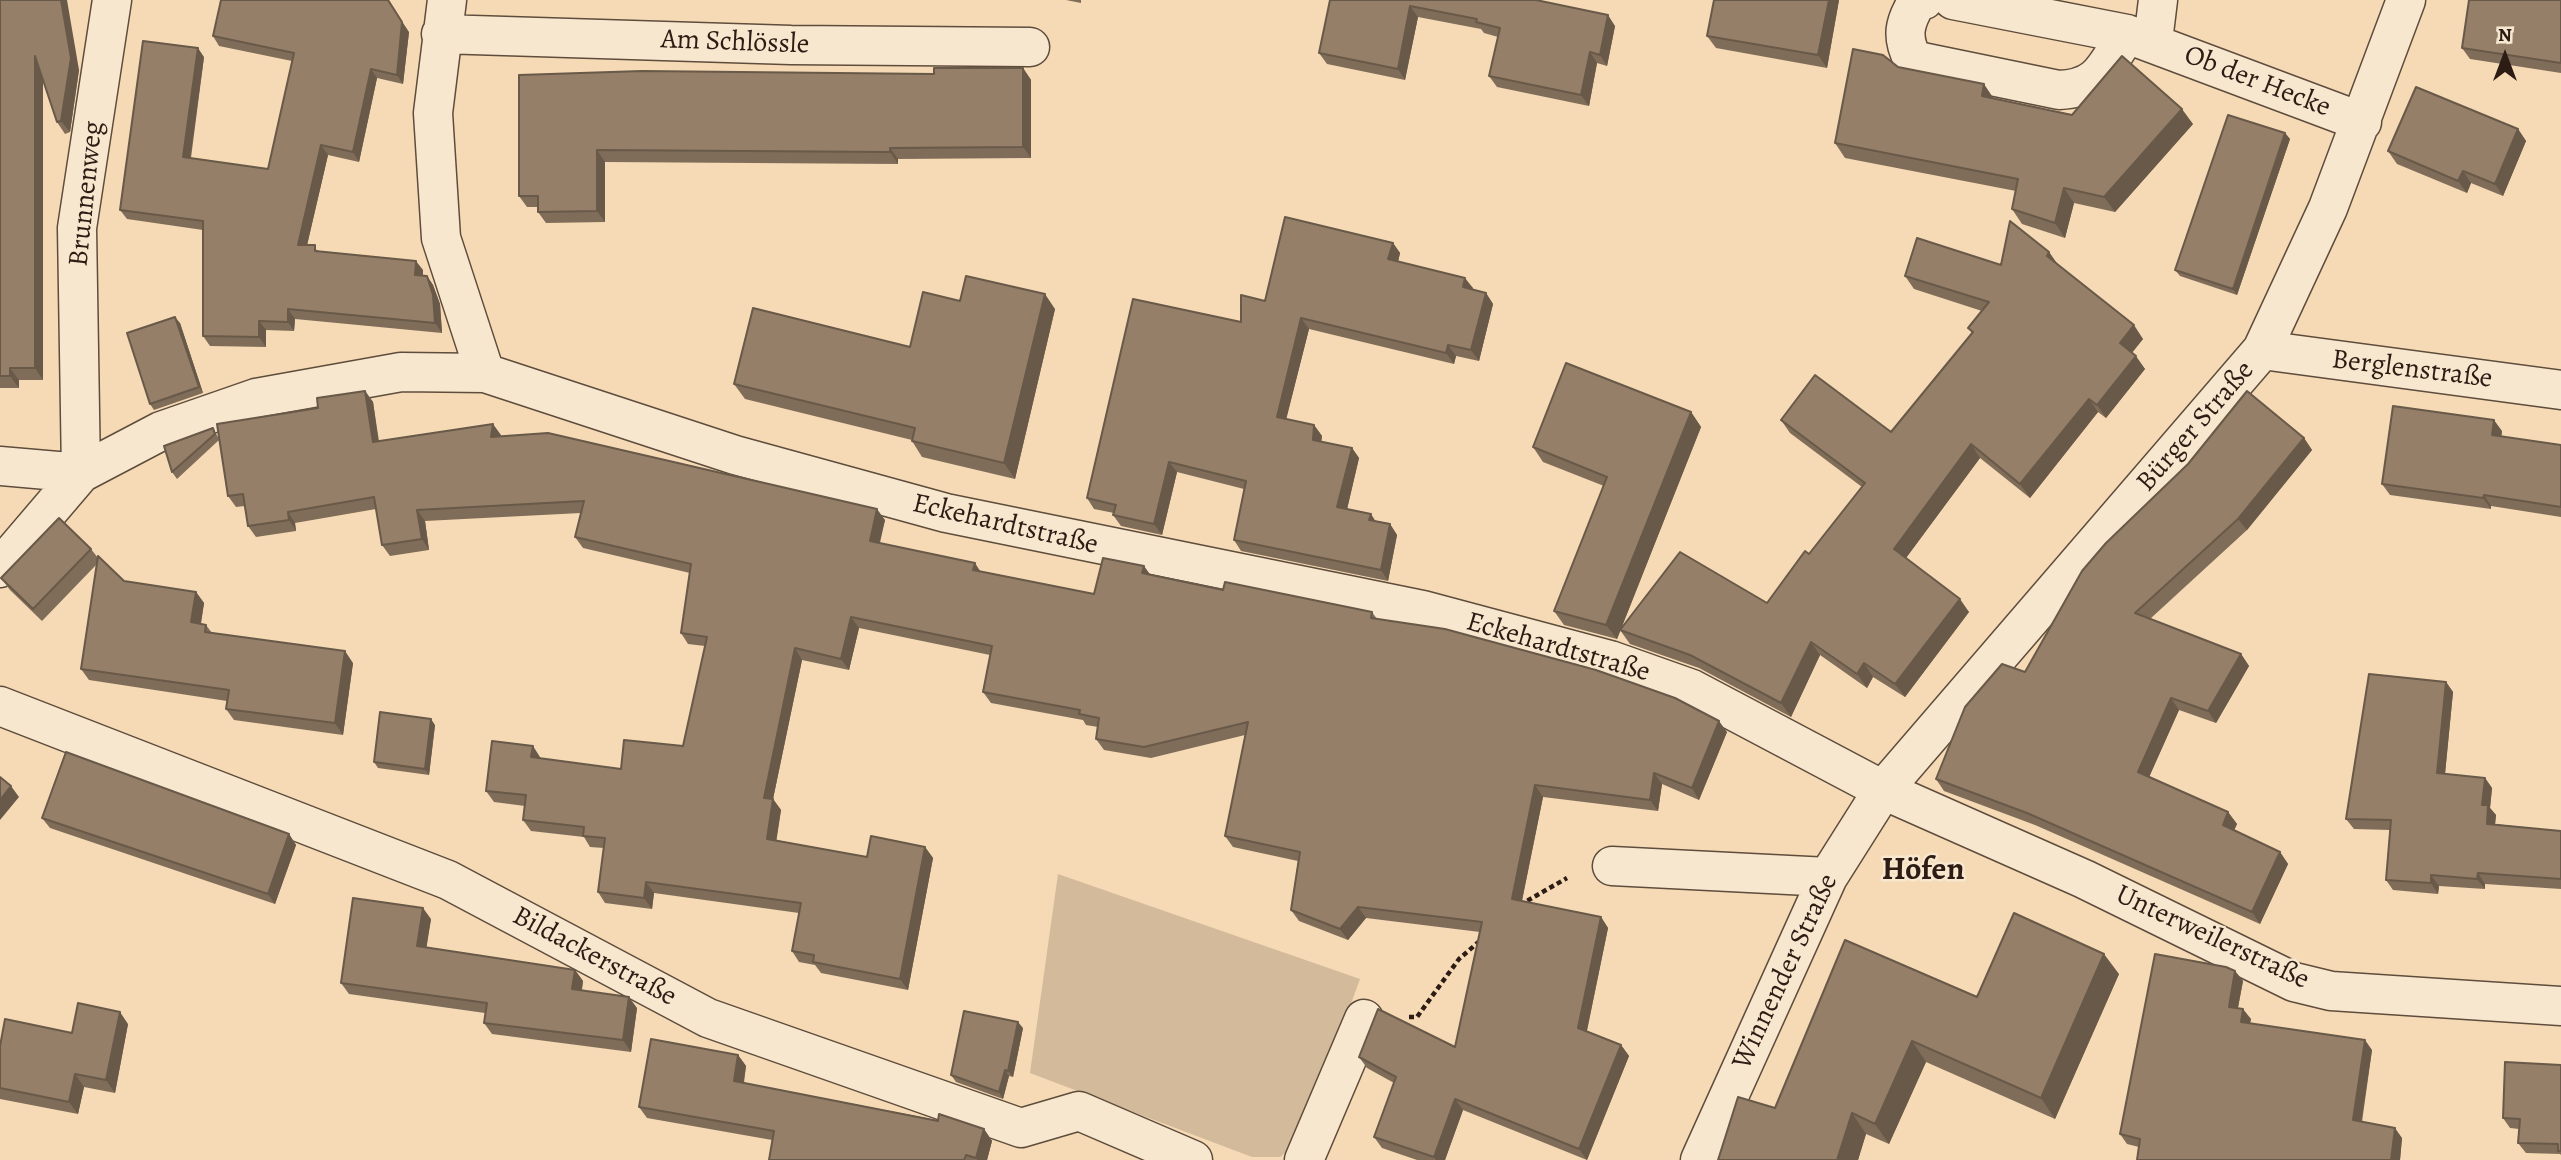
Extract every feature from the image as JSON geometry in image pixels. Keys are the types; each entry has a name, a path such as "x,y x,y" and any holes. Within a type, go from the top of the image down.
{"street":[{"name":"Brunnenweg","path":"81,473 77,228 112,0"},
{"name":"Ob der Hecke","path":"1924,0 1917,2 1905,22 1906,46 1913,60 2059,90 2076,89 2093,83 2140,38 2158,0"},
{"name":"Ob der Hecke","path":"1953,0 2140,38 2362,122"},
{"name":"Bürger Straße","path":"1883,790 2262,350 2328,208 2406,0"},
{"path":"444,17 433,113 442,238 485,373"},
{"name":"Am Schlössle","path":"444,17 791,45 1030,47"},
{"name":"Berglenstraße","path":"2262,350 2561,390"},
{"name":"Eckehardtstraße","path":"81,473 161,431 256,398 401,372 485,373 735,455 946,513 1423,610 1610,660 1692,689 1883,790"},
{"path":"0,466 81,473"},
{"path":"0,568 81,473"},
{"name":"Bildackerstraße","path":"0,706 448,880 708,1018 1021,1128 1079,1111 1193,1160"},
{"name":"Winnender Straße","path":"1700,1160 1828,877 1883,790"},
{"name":"Unterweilerstraße","path":"1883,790 2084,879 2294,982 2331,990 2561,1006"},
{"path":"1612,866 1828,877"},
{"path":"1304,1160 1364,1019"}],"path":[{"path":"1511,913 1559,881 1612,866"},
{"path":"1364,1019 1417,1017 1459,959 1490,931"}],"shaded area":[{"path":"1058,874 1360,979 1301,1140 1280,1157 1252,1157 1030,1073"}],"building":[{"path":"0,0 61,0 71,58 61,121 57,122 35,56 35,368 10,368 10,376 0,376"},
{"path":"221,0 388,0 402,22 397,75 371,69 353,152 321,145 298,245 315,245 315,251 416,261 415,275 427,276 433,295 435,323 288,309 288,322 259,321 259,337 203,336 203,221 120,210 143,41 198,48 183,157 268,169 294,53 213,36"},
{"path":"1330,0 1536,0 1608,15 1600,55 1590,52 1581,95 1489,76 1500,28 1476,22 1477,19 1410,6 1398,69 1319,53"},
{"path":"1714,0 1829,0 1818,55 1707,36"},
{"path":"2469,0 2561,0 2561,63 2462,48"},
{"path":"1853,49 1883,55 1898,67 1984,84 1982,96 2072,115 2122,56 2182,109 2104,197 2064,188 2055,223 2012,209 2018,179 1835,143"},
{"path":"934,68 1023,68 1023,147 890,148 890,152 597,150 597,211 538,212 538,196 519,196 519,75 642,71 934,74"},
{"path":"2416,87 2518,129 2495,184 2463,171 2458,181 2388,151"},
{"path":"2228,115 2285,133 2233,289 2175,270"},
{"path":"1285,217 1393,243 1388,259 1465,278 1463,287 1486,293 1471,350 1448,345 1446,353 1301,318 1277,417 1314,425 1313,440 1352,448 1337,507 1371,514 1369,520 1390,524 1381,570 1234,540 1246,481 1169,462 1154,524 1113,515 1116,505 1087,498 1133,299 1241,322 1241,295 1265,301"},
{"path":"2010,221 2049,252 2047,256 2134,325 2120,343 2136,356 2097,405 2089,399 2020,484 1971,444 1894,549 1960,599 1895,684 1864,663 1857,674 1811,642 1781,703 1690,655 1620,630 1680,552 1767,603 1805,551 1809,554 1865,483 1781,420 1815,375 1891,432 1973,332 1968,328 1989,302 1905,276 1917,238 2001,265"},
{"path":"966,276 1045,294 1004,463 912,441 915,428 734,384 753,308 910,347 923,292 960,301"},
{"path":"175,317 199,387 150,404 127,333"},
{"path":"1566,363 1691,412 1606,625 1554,611 1607,477 1533,447"},
{"path":"365,391 373,442 493,424 491,437 548,433 877,509 870,541 975,563 973,570 1094,594 1103,558 1144,566 1142,573 1223,590 1225,582 1372,612 1371,618 1445,629 1596,670 1675,698 1719,721 1692,788 1654,773 1650,800 1535,785 1512,899 1601,917 1578,1028 1621,1045 1579,1149 1455,1099 1434,1157 1374,1137 1396,1077 1359,1057 1378,1009 1455,1047 1482,922 1358,907 1340,929 1291,910 1300,852 1225,836 1248,722 1144,747 1096,739 1099,718 1079,714 1080,710 983,692 992,646 851,617 841,659 795,648 764,798 773,799 767,839 867,857 871,836 925,847 900,979 813,962 814,955 792,951 801,903 646,882 644,898 598,892 605,838 583,836 584,827 523,820 526,795 486,791 492,741 533,746 531,757 621,769 624,740 683,746 707,637 681,633 691,564 575,537 584,501 417,510 422,539 382,545 374,497 288,512 289,520 248,526 243,494 228,496 217,424 318,408 317,398"},
{"path":"2247,391 2304,438 2238,519 2135,613 2241,654 2208,711 2171,698 2138,772 2228,812 2223,825 2280,852 2252,912 2027,813 1936,779 1965,707 2002,664 2025,672 2082,571 2106,543 2188,464"},
{"path":"2393,406 2494,420 2492,435 2561,445 2561,507 2382,484"},
{"path":"213,428 215,434 172,472 164,446"},
{"path":"59,518 91,549 33,609 1,578"},
{"path":"98,556 124,581 196,592 191,622 206,625 205,632 345,651 335,723 226,709 229,690 81,669"},
{"path":"2369,674 2446,682 2437,773 2485,778 2482,805 2488,805 2487,824 2561,831 2561,879 2478,873 2477,879 2431,875 2431,883 2386,880 2391,820 2346,819"},
{"path":"380,712 431,719 425,769 374,762"},
{"path":"66,752 289,834 268,894 42,818"},
{"path":"0,777 11,786 0,800"},
{"path":"353,898 423,908 417,946 575,970 572,989 629,997 623,1040 484,1023 487,1003 341,983"},
{"path":"2014,913 2104,954 2041,1098 1912,1041 1875,1124 1852,1113 1837,1160 1718,1160 1738,1097 1775,1108 1845,940 1977,997"},
{"path":"2155,954 2235,971 2229,1007 2243,1009 2241,1022 2365,1040 2353,1120 2395,1128 2391,1160 2137,1160 2140,1139 2120,1134"},
{"path":"78,1003 120,1012 106,1080 75,1074 69,1102 0,1088 0,1046 5,1019 72,1033"},
{"path":"964,1011 1018,1022 1008,1071 1005,1070 999,1092 951,1075"},
{"path":"651,1039 738,1055 734,1081 938,1121 939,1114 984,1129 976,1158 966,1155 964,1160 769,1160 774,1131 639,1107"},
{"path":"2505,1062 2561,1065 2561,1151 2558,1151 2558,1144 2518,1143 2520,1119 2503,1118"}],"district":[{"name":"Höfen","path":"1923,871"}]}
